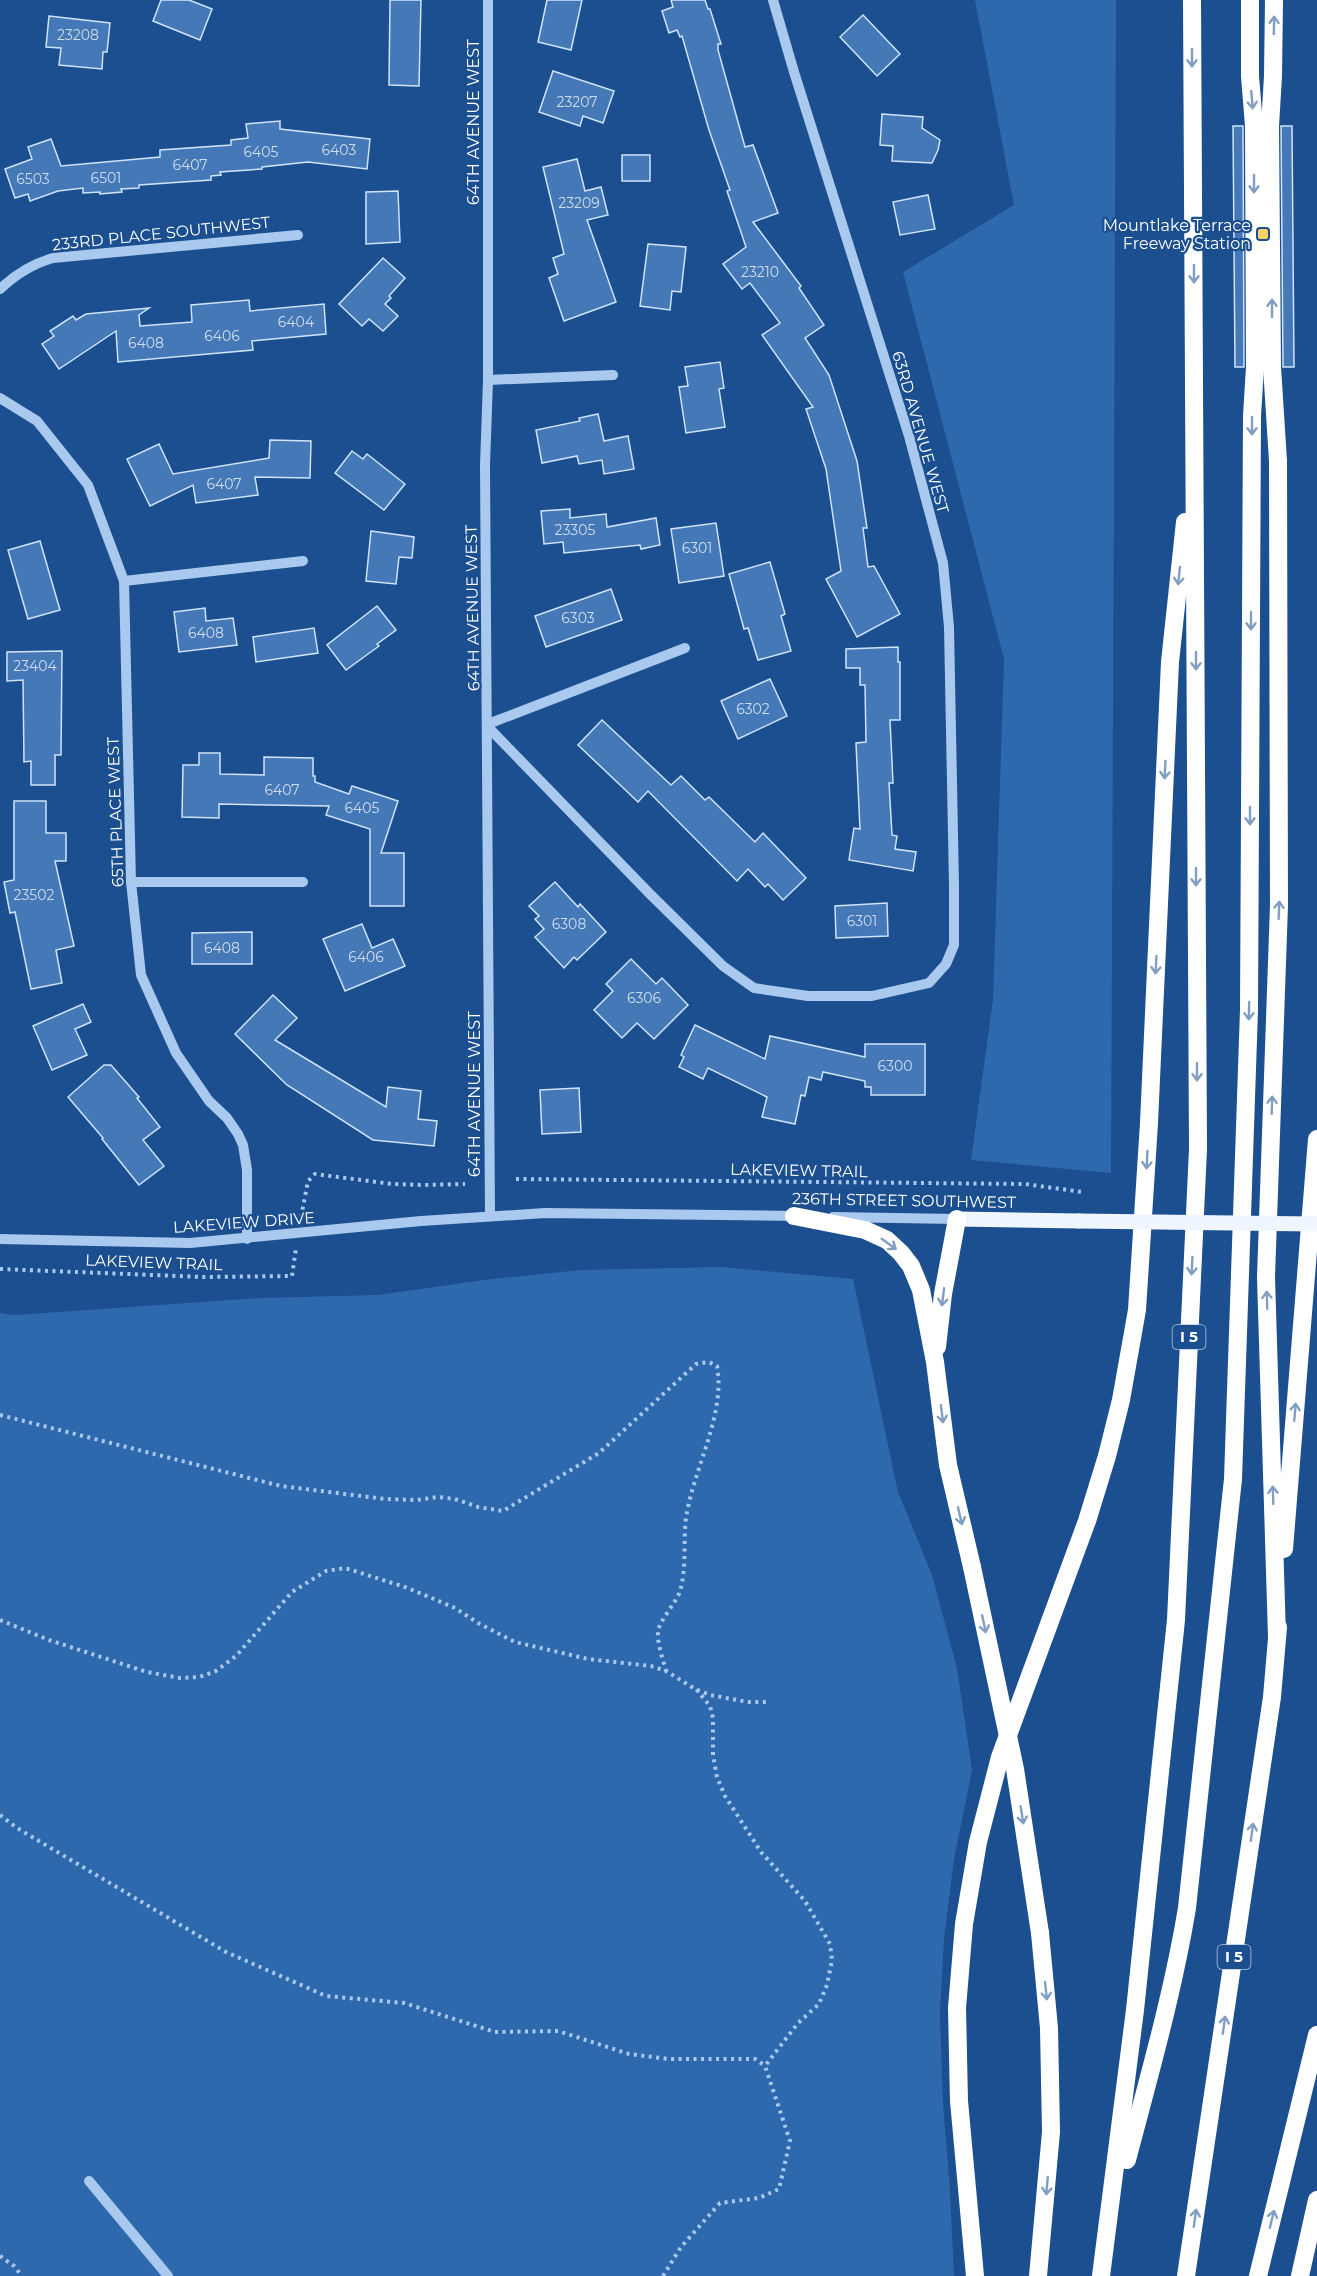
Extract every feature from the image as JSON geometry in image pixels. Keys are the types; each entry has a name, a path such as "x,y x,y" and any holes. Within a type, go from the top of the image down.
{"highway":[{"name":"I 5","path":"1101,2276 1136,2010 1176,1620 1198,1149 1192,0"},
{"path":"1107,2236 1180,1953 1190,1885 1233,1479 1249,1010 1252,428 1255,367 1254,126 1250,76 1250,0"},
{"path":"1274,0 1274,76 1270,126 1272,367 1278,473 1279,905 1266,1277 1277,1637"},
{"path":"975,2276 959,2102 957,2008 964,1924 978,1842 1000,1757 1086,1521 1107,1456 1121,1400 1137,1310 1142,1264 1170,662 1195,434"},
{"name":"I 5","path":"1186,2276 1271,1709 1317,1139"},
{"path":"794,1216 865,1230 887,1240 911,1266 921,1290 935,1362 948,1465 1015,1769 1040,1933 1049,2028 1051,2132 1038,2276"},
{"path":"935,1362 943,1294 957,1219"},
{"path":"1258,2276 1317,2035"},
{"path":"1300,2276 1317,2200"}],"main road":[{"name":"236TH STREET SOUTHWEST","path":"957,1219 1317,1224"}],"street":[{"name":"64TH AVENUE WEST","path":"488,0 488,380 485,465 490,1216"},
{"name":"63RD AVENUE WEST","path":"488,725 650,894 723,966 754,988 808,996 872,996 929,983 946,964 954,945 954,887 949,627 943,562 909,436 773,0"},
{"name":"233RD PLACE SOUTHWEST","path":"0,289 33,264 52,258 298,235"},
{"path":"488,380 613,375"},
{"name":"65TH PLACE WEST","path":"0,398 37,421 88,485 124,580 131,882 141,975 176,1053 208,1101 227,1118 243,1145 247,1170 247,1239"},
{"path":"124,580 303,561"},
{"path":"488,725 685,648"},
{"path":"131,882 303,882"},
{"name":"236TH STREET SOUTHWEST","path":"490,1216 544,1213 957,1219"},
{"name":"LAKEVIEW DRIVE","path":"0,1239 190,1243 490,1216"},
{"path":"89,2181 168,2276"}],"path":[{"path":"303,1200 308,1181 315,1174 392,1184 465,1184"},
{"name":"LAKEVIEW TRAIL","path":"516,1179 1025,1184 1082,1192"},
{"name":"LAKEVIEW TRAIL","path":"0,1269 204,1277 292,1276 294,1261"},
{"path":"0,1415 281,1486 385,1499 417,1500 438,1497 503,1511 599,1453 696,1364 709,1362 717,1366 719,1378 714,1415 686,1517 680,1590 658,1629 660,1651 666,1671"},
{"path":"0,1620 59,1643 147,1672 180,1678 199,1677 216,1671 236,1656 292,1592 326,1571 345,1568 405,1587 455,1608 485,1628 515,1642 588,1659 635,1664 666,1671 695,1689 726,1698 770,1702"},
{"path":"695,1689 710,1706 713,1718 713,1755 717,1777 725,1796 760,1852 779,1870 805,1901 830,1944 832,1960 827,1984 819,2004 798,2023 765,2066"},
{"path":"0,1815 17,1828 226,1952 326,1996 404,2002 495,2032 558,2031 629,2054 669,2059 755,2059 765,2066 790,2141 779,2189 759,2198 720,2203 681,2247 663,2276"},
{"path":"0,2256 14,2266 22,2276"}],"shaded area":[{"path":"975,0 1116,0 1111,1173 971,1160 993,1000 1004,659 903,272 1014,205"},
{"path":"721,1267 853,1279 898,1492 932,1575 957,1668 972,1770 954,1859 944,1938 940,2015 943,2105 954,2276 0,2276 0,1313 15,1315 261,1298 378,1295 484,1280 581,1270"}],"building":[{"path":"161,0 189,0 212,9 200,40 153,21"},
{"path":"390,0 421,0 419,86 389,85"},
{"path":"547,0 582,0 571,50 538,42"},
{"path":"671,0 705,0 710,9 721,44 718,44 718,50 745,147 753,145 778,213 753,222 801,286 799,288 824,325 805,338 829,375 857,461 867,528 863,528 868,567 874,566 900,614 857,637 826,579 841,571 826,469 806,409 813,407 762,335 780,323 750,283 742,289 723,264 746,247 727,191 730,190 709,130 682,36 680,37 677,30 669,33 662,11 673,7"},
{"path":"863,15 900,54 877,76 840,37"},
{"path":"49,16 110,23 107,52 103,52 102,69 59,65 61,48 46,47"},
{"path":"553,71 614,91 603,123 583,116 580,126 539,112"},
{"path":"882,114 923,117 922,128 940,140 932,163 892,161 893,146 880,145"},
{"path":"280,121 280,129 370,139 367,169 308,162 220,172 221,175 211,176 211,180 139,185 139,188 121,189 122,192 83,193 83,188 58,191 30,201 28,194 15,198 5,169 32,159 28,147 51,139 61,166 160,157 160,150 231,145 231,140 248,138 246,124"},
{"path":"1233,126 1243,126 1244,367 1235,367"},
{"path":"1281,126 1292,126 1294,367 1283,367"},
{"path":"622,155 650,155 650,181 622,181"},
{"path":"577,159 585,191 601,187 608,215 587,220 616,302 564,321 549,278 558,274 553,258 564,254 543,167"},
{"path":"398,191 400,242 366,244 366,192"},
{"path":"928,195 935,229 900,235 893,202"},
{"path":"648,244 686,247 681,292 672,291 670,310 640,306"},
{"path":"383,258 405,278 385,304 398,316 383,331 369,319 362,326 339,304"},
{"path":"249,300 250,311 324,304 326,334 252,341 253,350 118,362 116,331 59,369 42,344 54,336 50,331 73,316 76,320 86,314 149,308 139,315 140,326 192,322 191,305"},
{"path":"720,362 724,388 719,389 725,427 686,433 679,387 688,386 685,367"},
{"path":"598,414 604,441 628,436 634,469 604,474 602,460 579,464 577,456 542,463 536,430 580,421 579,418"},
{"path":"270,440 311,441 310,478 255,477 258,495 196,503 193,485 150,506 127,459 159,444 173,474 269,458"},
{"path":"352,451 363,459 367,454 405,484 384,510 335,473"},
{"path":"570,509 570,518 606,514 607,527 656,518 660,545 641,549 640,545 564,553 563,542 544,544 541,511"},
{"path":"716,523 724,576 679,583 671,529"},
{"path":"371,531 414,537 412,558 399,557 396,584 366,581"},
{"path":"40,541 60,610 28,619 8,550"},
{"path":"770,562 785,614 781,616 791,651 758,660 748,628 744,629 729,574"},
{"path":"611,589 622,620 546,647 535,616"},
{"path":"377,606 396,630 377,644 379,646 346,670 327,645"},
{"path":"205,608 206,621 233,618 237,645 179,652 174,612"},
{"path":"314,628 318,653 256,662 253,637"},
{"path":"898,647 900,720 890,720 893,783 889,783 892,835 897,836 895,849 916,852 913,871 849,860 854,828 860,829 856,743 866,742 865,685 860,685 860,668 846,668 846,649"},
{"path":"62,651 61,755 55,755 55,785 31,785 31,761 24,762 23,680 7,681 7,652"},
{"path":"770,679 787,716 738,739 721,701"},
{"path":"602,720 671,785 681,776 705,800 709,797 755,842 763,833 806,878 783,900 768,884 765,887 748,869 737,881 648,791 638,802 578,745"},
{"path":"199,753 220,753 220,774 264,775 264,757 313,758 315,782 349,794 352,786 398,801 381,853 404,853 404,906 370,906 370,829 326,815 329,806 219,804 219,818 182,817 183,765 199,765"},
{"path":"14,801 46,801 46,833 66,833 66,861 55,861 74,946 56,950 62,983 31,989 15,912 10,913 4,882 14,880"},
{"path":"555,882 606,932 577,960 574,957 564,968 535,937 544,929 535,919 539,916 529,906"},
{"path":"887,903 888,936 836,938 835,906"},
{"path":"362,924 372,948 393,939 405,966 345,991 323,939"},
{"path":"252,932 252,964 192,964 192,933"},
{"path":"631,959 656,984 662,978 688,1005 654,1039 637,1023 622,1038 594,1010 613,991 606,984"},
{"path":"273,995 297,1018 275,1040 386,1107 388,1087 421,1091 418,1119 437,1121 434,1146 373,1140 287,1085 235,1034"},
{"path":"83,1004 91,1022 75,1029 87,1055 52,1070 33,1026"},
{"path":"695,1025 765,1059 770,1036 865,1057 865,1044 925,1044 925,1095 871,1095 871,1087 865,1087 865,1081 823,1072 821,1080 809,1077 805,1096 801,1095 795,1124 762,1117 767,1097 708,1068 703,1079 679,1067 684,1057 681,1055"},
{"path":"104,1065 111,1065 139,1097 137,1098 160,1127 143,1140 164,1166 139,1185 68,1097"},
{"path":"579,1088 581,1132 542,1134 540,1090"}],"place":[{"name":"Mountlake Terrace Freeway Station","path":"1263,234"}]}
